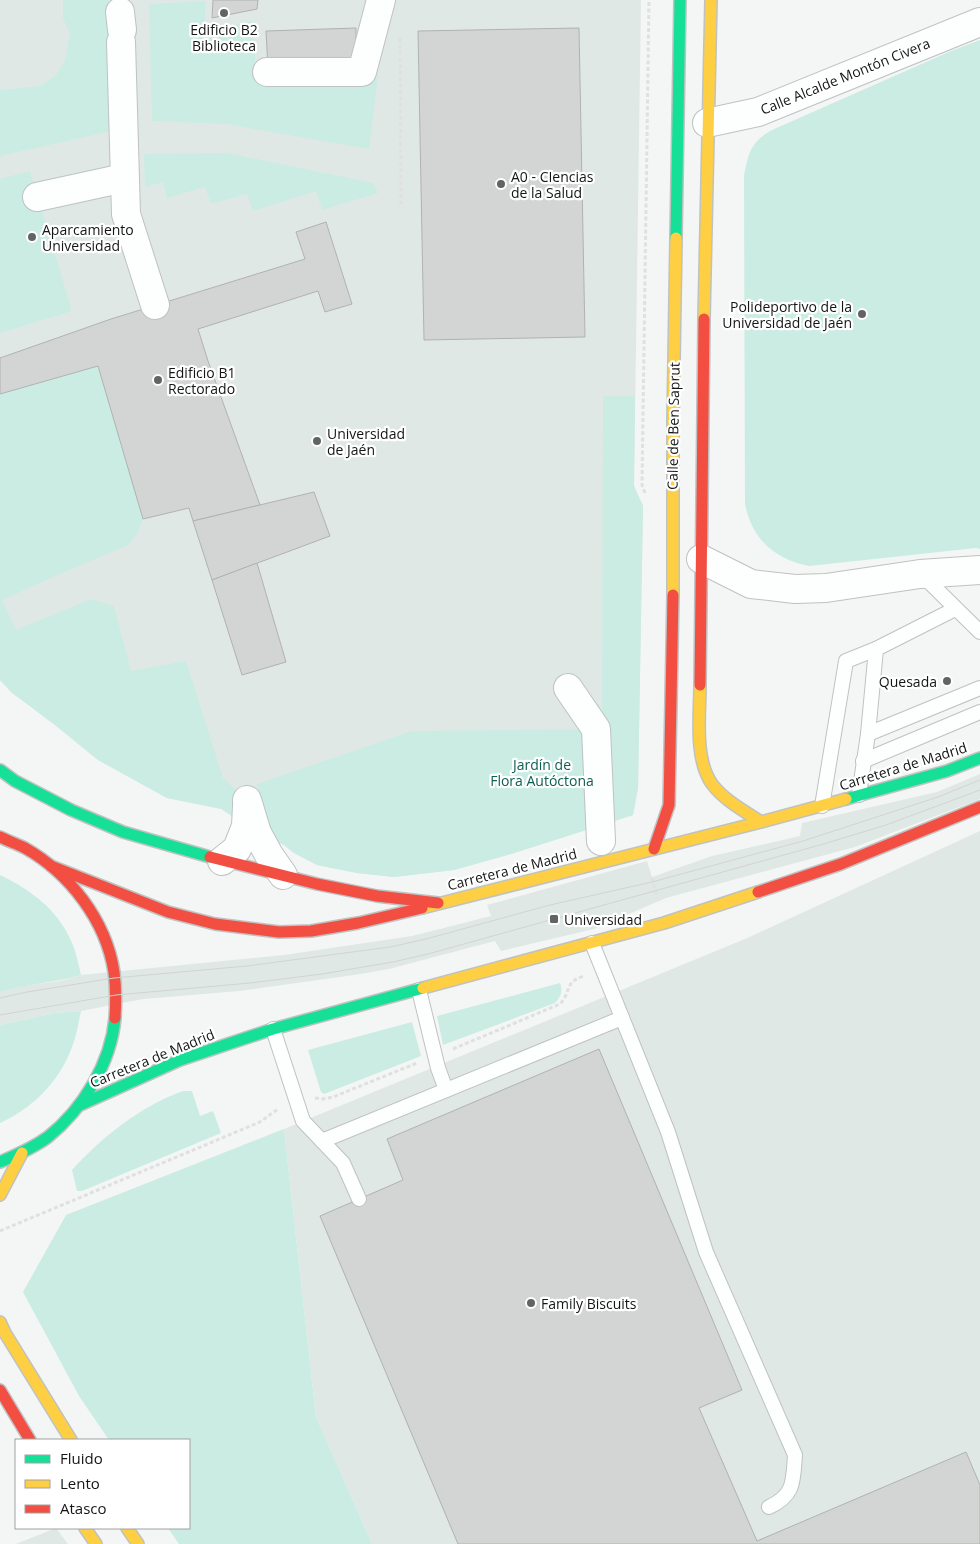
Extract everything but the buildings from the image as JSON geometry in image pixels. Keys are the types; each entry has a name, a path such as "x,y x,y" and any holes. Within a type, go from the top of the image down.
{"main road":[{"name":"Calle de Ben Saprut","path":"649,850 669,805 680,0"},
{"path":"711,0 707,123 700,743 705,768 709,778 719,792 761,822"},
{"name":"Carretera de Madrid","path":"52,866 168,912 215,924 280,932 311,931 442,903 761,822 947,771 980,758"},
{"path":"0,770 15,781 71,810 123,832 222,862 377,896 442,903"},
{"name":"Carretera de Madrid","path":"80,1105 180,1060 272,1029 664,923 841,864 980,807"},
{"path":"0,1162 22,1153 48,1137 80,1105 98,1076 110,1044 116,996 110,957 99,926 82,898 52,866 28,850 1,837"},
{"path":"0,1195 22,1153"},
{"path":"0,1322 71,1439"},
{"path":"0,1390 29,1439"},
{"path":"86,1529 96,1544"},
{"path":"128,1529 138,1544"}],"street":[{"path":"267,72 362,72 381,0"},
{"name":"Calle Alcalde Montón Civera","path":"707,123 758,112 980,22"},
{"path":"121,28 126,214 155,305"},
{"path":"37,197 124,178"},
{"path":"701,559 751,584 794,589 826,588 920,574 980,570"},
{"path":"568,688 596,729 601,841"},
{"path":"222,862 237,849 246,826 248,800 257,833 269,856 283,875"}],"lane":[{"path":"920,574 980,632"},
{"path":"822,806 846,661 876,649 955,609"},
{"path":"859,795 868,734 876,649"},
{"path":"868,734 980,688"},
{"path":"863,761 980,712"},
{"path":"592,943 668,1132 706,1252 795,1455 793,1483 782,1500 769,1507"},
{"path":"419,990 438,1068 446,1090"},
{"path":"322,1141 622,1018"},
{"path":"272,1029 303,1121 343,1163 359,1199"}],"path":[{"path":"400,29 401,206"},
{"path":"649,850 664,923"},
{"path":"0,1231 260,1122 275,1110"}],"shaded area":[{"name":"Universidad de Jaén","path":"0,0 641,0 634,486 643,506 638,788 633,815 454,870 394,877 357,873 317,865 294,853 284,845 257,833 221,809 167,798 98,760 11,692 0,680"},
{"path":"980,774 980,799 855,847 666,898 594,929 501,951 495,941 389,969 354,975 239,991 143,999 81,1011 55,1013 0,1025 0,992 16,987 60,981 81,975 284,955 412,936 491,916 487,905 647,861 652,877 712,856 800,836 802,823 937,792"},
{"path":"980,831 980,1544 372,1544 316,1417 284,1129 745,939"},
{"path":"57,1529 68,1544 16,1544"}],"green space":[{"path":"63,0 109,0 112,131 0,156 0,90 41,86 56,75 65,61 70,34 63,18"},
{"path":"205,1 205,31 253,21 256,77 378,76 369,149 226,124 152,121 149,4"},
{"name":"Polideportivo de la Universidad de Jaén","path":"980,40 980,549 809,566 796,563 775,553 766,546 753,527 745,504 744,176 749,155 759,139 772,130"},
{"path":"227,153 373,183 378,193 322,210 316,191 253,211 247,194 211,204 205,187 167,198 163,182 145,187 144,154"},
{"name":"Aparcamiento Universidad","path":"30,171 72,311 0,333 0,179"},
{"name":"Jardín de Flora Autóctona","path":"98,366 143,519 137,534 128,545 2,600 16,630 91,599 114,606 131,671 186,661 223,778 247,800 261,801 257,784 412,731 602,729 603,396 635,396 634,486 643,506 638,788 633,815 454,870 394,877 357,873 317,865 294,853 284,845 257,833 222,809 167,798 98,760 11,692 0,680 0,394"},
{"path":"0,875 24,888 54,913 62,924 75,951 81,975 0,992"},
{"path":"560,983 561,994 555,1003 443,1045 437,1016"},
{"path":"81,1011 72,1047 58,1075 32,1103 0,1123 0,1025 55,1013"},
{"path":"412,1022 421,1056 324,1094 321,1092 308,1050"},
{"path":"183,1091 192,1091 200,1116 213,1111 221,1133 82,1191 77,1191 72,1170 96,1146 137,1114 167,1097"},
{"path":"284,1129 316,1417 372,1544 179,1544 169,1529 190,1529 190,1439 108,1439 79,1396 23,1292 66,1215"}],"tram line":[{"path":"0,998 114,978 247,966 390,947 426,939 550,905 652,882 803,841 938,797 980,780"},
{"path":"0,1015 116,995 250,983 322,974 428,954 827,843 886,825 980,790"}],"traffic: fast":[{"path":"676,238 680,0"},
{"path":"846,799 947,771 980,758"},
{"path":"0,770 15,781 71,810 123,832 210,857"},
{"path":"80,1105 180,1060 273,1029 423,988"},
{"path":"0,1162 25,1151 48,1137 73,1113 84,1099 101,1068 108,1052 115,1018"}],"traffic: slow":[{"path":"704,319 711,0"},
{"path":"673,595 676,238"},
{"path":"700,685 699,736 706,774 722,795 761,822"},
{"path":"422,908 846,799"},
{"path":"423,988 664,923 758,892"},
{"path":"0,1195 22,1153"},
{"path":"0,1322 70,1439"},
{"path":"86,1529 96,1544"},
{"path":"128,1529 138,1544"}],"traffic: jam":[{"path":"700,685 704,319"},
{"path":"654,849 669,805 673,595"},
{"path":"758,892 841,864 980,807"},
{"path":"0,837 25,848 41,858 70,885 94,917 110,953 114,972 115,1018"},
{"path":"210,857 317,884 377,896 438,903"},
{"path":"51,866 168,912 215,924 279,932 311,931 358,923 422,908"},
{"path":"0,1390 29,1439"}],"place":[{"name":"Edificio B2 Biblioteca","path":"224,13"},
{"name":"A0 - CIencias de la Salud","path":"501,184"},
{"name":"Aparcamiento Universidad","path":"32,237"},
{"name":"Polideportivo de la Universidad de Jaén","path":"862,314"},
{"name":"Edificio B1 Rectorado","path":"158,380"},
{"name":"Universidad de Jaén","path":"317,441"},
{"name":"Quesada","path":"947,681"},
{"name":"Universidad","path":"554,919"},
{"name":"Family Biscuits","path":"531,1303"}]}
